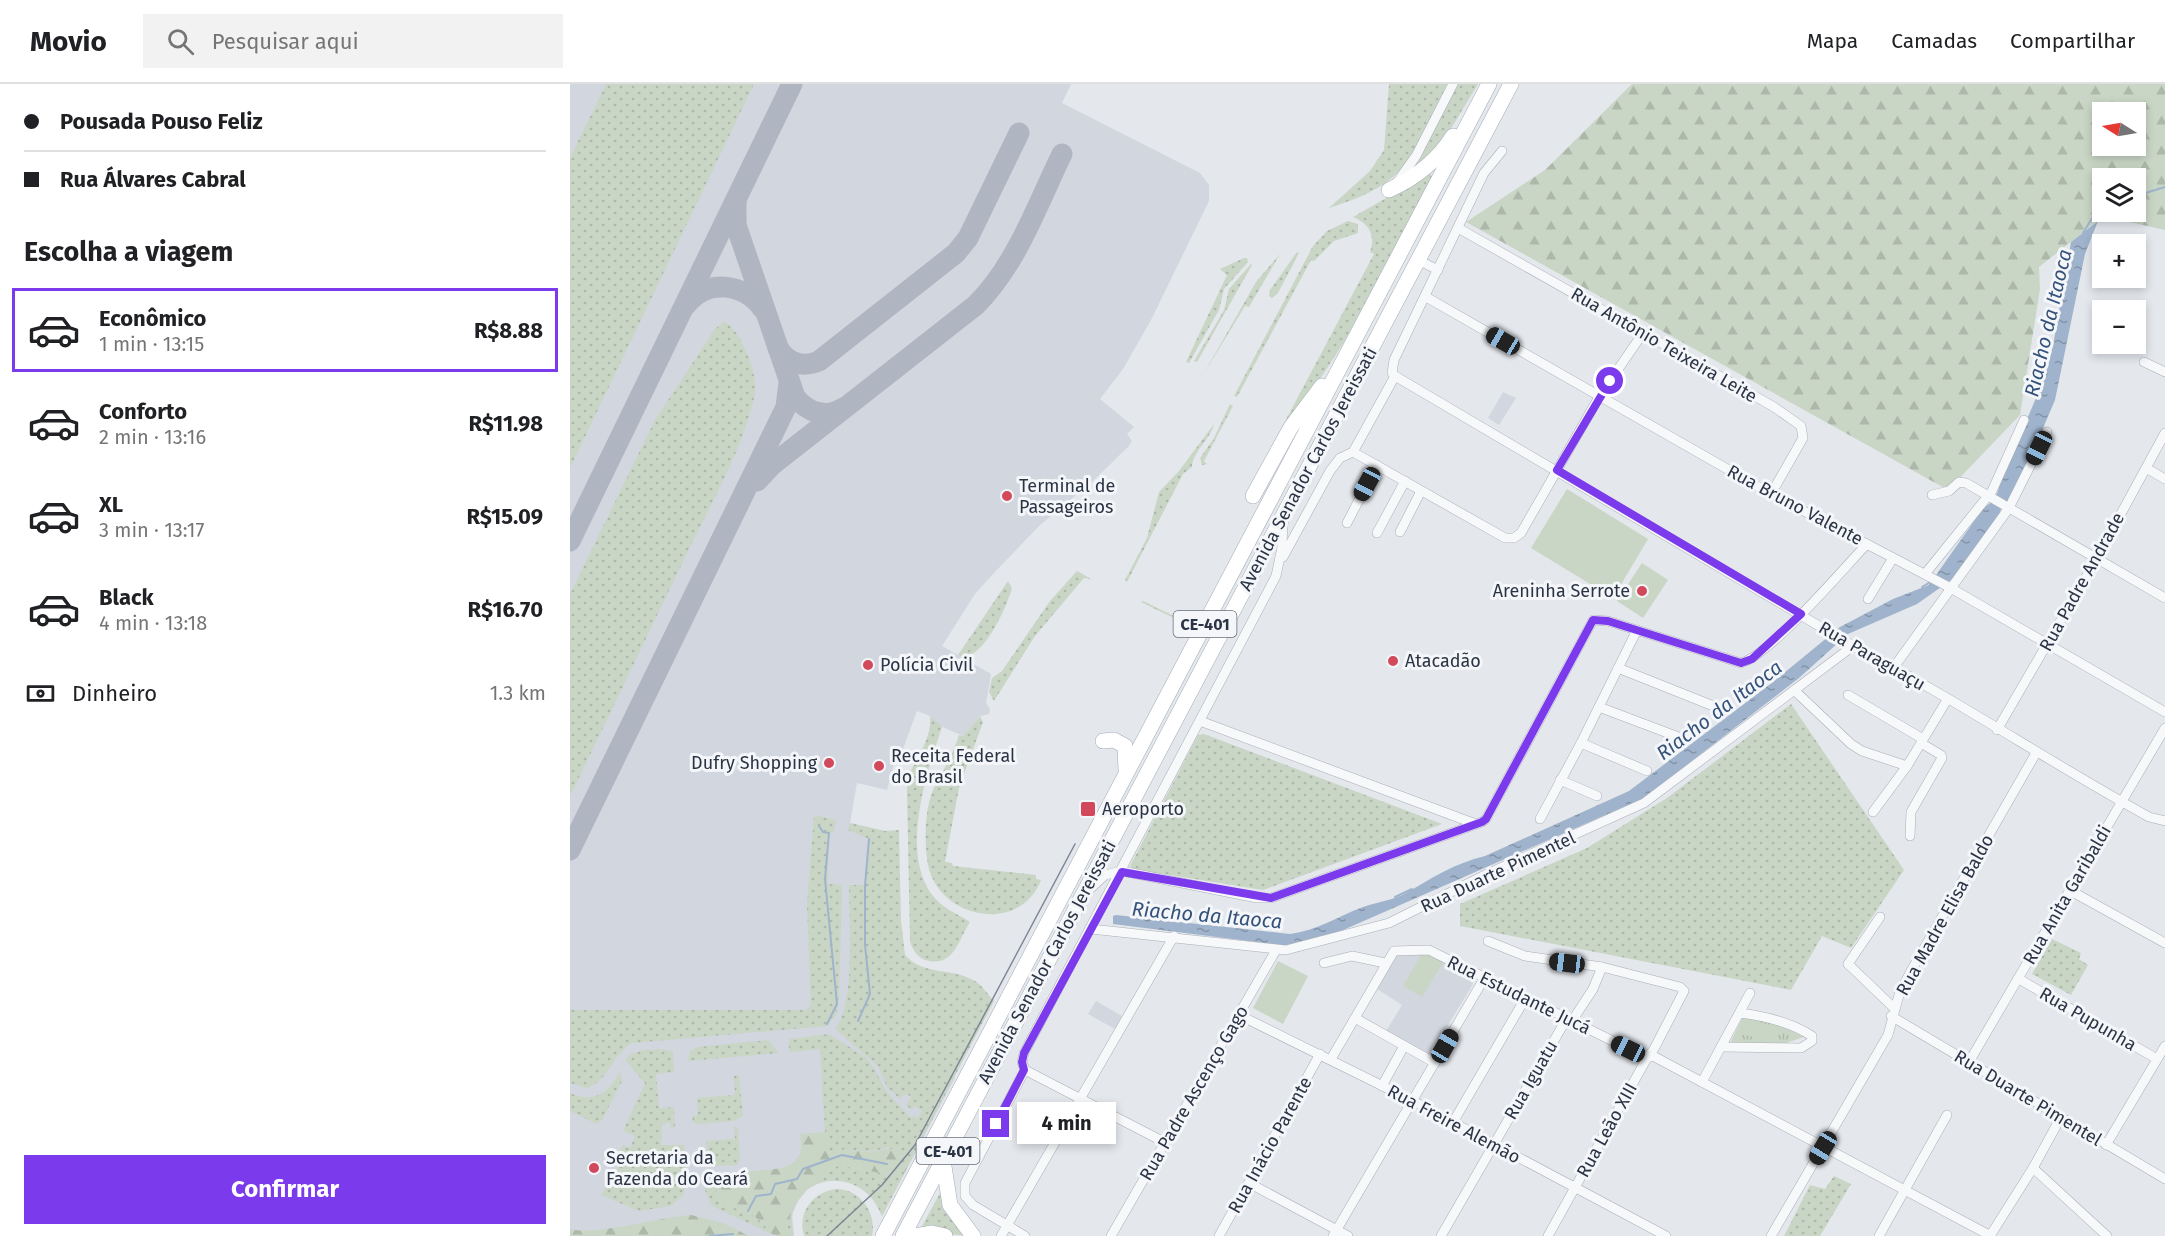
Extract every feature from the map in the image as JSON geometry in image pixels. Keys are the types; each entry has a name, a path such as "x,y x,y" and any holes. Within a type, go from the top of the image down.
{"main road":[{"path":"1389,190 1421,171 1438,156 1489,84"},
{"name":"Avenida Senador Carlos Jereissati","path":"883,1236 1489,84"},
{"name":"Avenida Senador Carlos Jereissati","path":"903,1236 1511,84"},
{"path":"1500,105 1521,84"},
{"path":"1253,496 1291,427 1348,352"},
{"path":"1103,741 1114,740 1125,746 1127,755 1125,776"},
{"path":"943,1160 950,1205 973,1236"},
{"path":"915,1236 932,1233 945,1236"}],"street":[{"path":"1389,190 1407,172 1453,84"},
{"path":"1279,564 1330,471 1340,458 1353,452 1395,376 1392,373 1394,360 1484,173 1502,151"},
{"name":"Rua Antônio Teixeira Leite","path":"1458,228 1774,407 1801,426 1803,438 1772,494"},
{"path":"1418,260 1438,270"},
{"name":"Rua Bruno Valente","path":"1426,297 1772,494 1950,588 2165,712"},
{"path":"1353,452 1505,538 1514,538 1521,533 1599,397 1643,333"},
{"path":"2145,362 2165,372"},
{"name":"Rua Paraguaçu","path":"1395,376 1851,645 1894,667 1996,730 2149,817 2165,821"},
{"path":"1926,575 1989,497 2025,420"},
{"path":"1894,667 2007,507 2047,432"},
{"name":"Rua Padre Andrade","path":"1996,730 2095,560 2165,433"},
{"path":"1347,523 1377,465"},
{"path":"2146,468 2165,479"},
{"path":"1377,533 1405,481"},
{"path":"1932,495 1949,491 1960,482 2165,598"},
{"path":"1400,532 1422,491"},
{"path":"1025,1236 967,1200 964,1190 965,1183 1024,1070 1022,1062 1024,1053 1122,872 1276,576 1283,517"},
{"path":"1080,899 1100,878 1122,872 1271,898 1486,819 1590,623 1595,619 1741,663 1752,659 1801,614 1867,544"},
{"path":"1868,599 1893,558"},
{"path":"1540,819 1637,630"},
{"name":"Rua Duarte Pimentel","path":"1091,928 1174,936 1276,950 1320,943 1389,923 1489,873 1628,812 1666,788 1851,645"},
{"path":"1618,668 1721,709"},
{"path":"1794,690 1851,744 1862,751 1907,766"},
{"path":"1848,695 1941,755 1942,759 1911,812 1910,836"},
{"path":"1873,812 1907,766 1947,700"},
{"path":"1599,707 1681,738"},
{"path":"1200,721 1473,823"},
{"name":"Rua Anita Garibaldi","path":"1969,1062 2165,728"},
{"path":"1581,743 1647,771"},
{"name":"Rua Madre Elisa Baldo","path":"1771,1236 1888,1035 1893,1012 1911,971 2036,753"},
{"path":"1560,780 1597,796"},
{"path":"2071,891 2165,943"},
{"name":"Rua Duarte Pimentel","path":"1880,917 1848,964 1893,1012 1969,1062 2165,1179"},
{"path":"1001,1236 1174,936"},
{"path":"1488,941 1525,956 1602,967"},
{"name":"Rua Padre Ascenço Gago","path":"1111,1236 1276,950"},
{"name":"Rua Estudante Jucá","path":"1385,963 1394,951 1429,950 1647,1058 1653,1056 1990,1236"},
{"path":"1324,963 1352,956 1385,963 1331,1059"},
{"name":"Rua Leão XIII","path":"1548,1236 1684,994 1680,987 1602,967"},
{"name":"Rua Iguatu","path":"1441,1236 1570,1020 1593,989 1602,967"},
{"path":"1335,1233 1485,977"},
{"name":"Rua Pupunha","path":"2019,979 2162,1053"},
{"path":"1702,1082 1750,993"},
{"path":"1452,1124 1526,997"},
{"path":"1721,1047 1801,1048 1812,1041 1812,1036 1775,1020 1740,1013"},
{"name":"Rua Freire Alemão","path":"1239,1015 1413,1101 1662,1235"},
{"path":"1354,1018 1435,1063"},
{"path":"1382,1086 1404,1046"},
{"path":"2106,1145 2162,1053"},
{"name":"Rua Inácio Parente","path":"1219,1236 1320,1054"},
{"path":"1024,1070 1080,1101 1164,1142"},
{"path":"1879,1236 1907,1190 1947,1115"},
{"path":"1990,1236 2033,1168 2061,1117"},
{"path":"2033,1168 2107,1236"},
{"path":"1249,1183 1335,1233 1348,1236"}],"shaded area":[{"path":"570,84 1071,84 1062,103 1200,173 1209,185 1209,201 1151,320 1123,369 1100,399 1134,427 1127,434 1132,441 1096,478 1039,526 993,574 975,594 942,646 991,674 986,703 990,709 989,714 980,716 963,736 938,725 930,716 917,711 897,765 894,764 887,790 857,783 850,823 885,831 878,891 951,1074 955,1078 882,1216 873,1198 862,1188 850,1181 836,1179 822,1181 808,1189 799,1200 792,1214 794,1236 570,1236"},
{"path":"1503,392 1516,398 1499,425 1488,418"},
{"path":"1423,950 1471,977 1473,984 1428,1058 1385,1033 1402,1005 1377,989 1398,953"},
{"path":"1096,1001 1122,1016 1115,1029 1088,1014"}],"green space":[{"path":"606,84 754,84 570,468 570,158"},
{"path":"1389,84 1447,84 1416,148 1394,177 1378,188 1329,208 1370,171 1384,150"},
{"path":"1457,84 1478,84 1438,150 1405,177"},
{"path":"1632,84 2165,84 2165,230 2129,222 2146,222 2146,168 2092,168 2092,222 2096,222 2039,267 2040,289 2020,415 1948,490 1466,222 1545,170"},
{"path":"1430,173 1432,177 1344,342 1250,487 1374,254 1370,252 1372,241 1370,231 1367,226 1353,217"},
{"path":"1348,221 1358,224 1358,233 1334,241 1314,261 1311,260 1237,397 1234,396 1313,246 1327,231"},
{"path":"1297,252 1299,253 1278,293 1272,298 1269,296 1270,290"},
{"path":"1280,254 1249,307 1245,306 1203,375 1256,282"},
{"path":"1247,258 1248,262 1224,289 1219,310 1189,363 1186,362 1227,275 1220,269"},
{"path":"1251,264 1197,362 1194,361 1224,310 1229,289"},
{"path":"724,322 737,333 751,365 756,386 750,414 726,473 570,796 570,594 655,420 715,329"},
{"path":"1230,404 1233,406 1204,461 1207,464 1202,465 1200,458 1214,438"},
{"path":"1214,424 1195,456 1192,467 1183,474 1127,582 1125,580 1147,538 1159,492 1179,471"},
{"path":"1567,489 1648,539 1613,598 1531,548"},
{"name":"Areninha Serrote","path":"1642,563 1668,580 1643,618 1617,601"},
{"path":"1077,571 1091,579 1084,578 1035,636 994,701 989,692 992,678 1002,671 1050,601"},
{"path":"1008,581 1012,589 994,629 980,648 972,654 964,658 958,655"},
{"path":"1141,602 1178,618 1178,620"},
{"path":"1791,704 1904,870 1851,948 1822,936 1791,990 1460,926 1460,904 1587,848 1667,798"},
{"path":"930,716 942,727 924,787 917,832 918,854 922,874 934,898 970,922 955,950 944,959 937,961 925,960 919,956 910,941 907,781 929,732"},
{"path":"980,716 983,722 959,788 945,862 952,863 953,866 1036,875 1036,879 1041,880 1031,897 1016,908 999,914 981,913 963,908 947,898 935,883 927,856 926,824 932,793 959,735 963,736"},
{"path":"1204,734 1442,824 1263,890 1133,869 1130,866 1198,735"},
{"path":"814,815 836,820 834,832 829,833 828,884 842,885 839,998 836,1015 827,1026 632,1043 625,1048 594,1085 586,1088 570,1083 570,1010 806,1010 811,1005 807,906"},
{"path":"850,823 885,831 899,830 901,921 905,955 920,966 957,974 975,981 994,1001 907,1168 901,1164 900,1156 888,1147 872,1151 842,1150 826,1153 829,1136 825,1132 820,1049 789,1052 789,1039 829,1034 865,1057 874,1068 886,1091 911,1118 913,1116 918,1118 922,1110 914,1106 912,1110 906,1105 911,1097 906,1093 900,1099 887,1087 878,1066 835,1029 842,1017 849,981 849,885 865,885 869,839 848,830"},
{"path":"2052,939 2081,953 2079,959 2088,965 2071,995 2032,974"},
{"path":"1423,951 1443,963 1422,997 1403,986"},
{"path":"1278,961 1308,976 1283,1024 1253,1008"},
{"path":"1744,1015 1777,1024 1804,1037 1777,1046 1730,1043"},
{"path":"1746,1019 1775,1026 1772,1042 1742,1034"},
{"path":"768,1040 779,1053 688,1061 690,1051 698,1047"},
{"path":"661,1049 673,1052 674,1072 656,1074 659,1108 674,1107 675,1127 671,1128 670,1122 662,1124 661,1145 684,1145 687,1184 683,1195 671,1206 639,1211 601,1195 624,1158 618,1154 623,1145 630,1148 635,1136 623,1131 645,1083 625,1060 631,1054 643,1050"},
{"path":"620,1071 622,1081 602,1120 597,1124 570,1111 570,1093 586,1097 600,1094 606,1091"},
{"path":"739,1075 743,1116 734,1121 698,1124 693,1122 692,1116 698,1115 697,1098 735,1095 734,1076"},
{"path":"734,1126 738,1128 740,1159 737,1165 709,1166 706,1141 735,1139"},
{"path":"825,1132 829,1135 827,1153 838,1149 868,1152 897,1148 901,1164 907,1168 905,1172 899,1170 892,1176 857,1168 839,1166 825,1168 792,1207 786,1236 777,1236 765,1231 766,1227 752,1215 735,1208 722,1207 720,1200 715,1198 719,1186 729,1181 752,1178 755,1171 783,1168 796,1161 800,1154 800,1134"},
{"path":"839,1166 879,1171 884,1175 892,1176 899,1170 905,1172 882,1216 871,1198 856,1186 840,1181 823,1182 809,1189 798,1200 825,1168"},
{"path":"755,1171 752,1178 729,1181 716,1191 722,1207 735,1208 752,1215 766,1227 765,1231 712,1206 705,1191 713,1179 719,1176"},
{"path":"1834,1176 1851,1184 1820,1236 1784,1236 1810,1185 1825,1189"},
{"path":"836,1189 852,1193 865,1204 872,1219 872,1236 804,1236 803,1219 809,1205 820,1194"},
{"path":"940,1193 945,1207 966,1236 920,1230"},
{"path":"798,1200 792,1216 794,1236 786,1236 792,1207"},
{"path":"691,1215 723,1223 749,1236 570,1236 570,1229 596,1230"}],"water":[{"path":"2098,222 2085,254 2055,400 2020,482 2000,511 2000,518 1954,578 1917,604 1848,634 1799,678 1644,798 1325,938 1295,945 1281,945 1113,924 1113,916 1116,915 1290,934 1309,930 1363,907 1401,895 1454,867 1485,856 1629,791 1773,682 1840,627 1893,599 1929,585 1984,507 1993,501 1997,494 2044,379 2053,346 2071,242"}],"waterway":[{"name":"Riacho da Itaoca","path":"2146,193 2165,187"},
{"name":"Riacho da Itaoca","path":"2083,233 2092,218"},
{"name":"Riacho da Itaoca","path":"1922,587 1932,581"},
{"path":"819,826 823,832 829,833 825,879 837,1004 827,1024"},
{"path":"858,1021 870,994 865,945 865,885 869,839"},
{"name":"Riacho da Itaoca","path":"1395,897 1412,889"},
{"name":"Riacho da Itaoca","path":"748,1211 756,1196 771,1194 775,1184 797,1179 803,1169 842,1155 887,1164"},
{"name":"Riacho da Itaoca","path":"709,1236 733,1234"}],"taxiway":[{"path":"570,541 792,84"},
{"path":"778,348 796,363 807,364 819,361 956,253 968,238 1019,133"},
{"path":"757,481 772,465 976,305 1015,253 1062,154"},
{"path":"736,202 736,225 795,397 805,407 817,412 830,413 843,408"},
{"path":"686,305 704,291 725,287 746,294 763,309"},
{"path":"570,850 786,407 789,383"}],"tram line":[{"path":"827,1236 882,1185 915,1145 1075,844"}],"place":[{"name":"Terminal de Passageiros","path":"1007,496"},
{"name":"Areninha Serrote","path":"1642,591"},
{"name":"Atacadão","path":"1393,661"},
{"name":"Polícia Civil","path":"868,665"},
{"name":"Dufry Shopping","path":"829,763"},
{"name":"Receita Federal do Brasil","path":"879,766"},
{"name":"Aeroporto","path":"1088,809"},
{"name":"Secretaria da Fazenda do Ceará","path":"594,1168"}],"route":[{"path":"996,1124 1024,1070 1022,1058 1024,1053 1122,872 1257,898 1271,898 1283,896 1473,823 1482,822 1486,819 1593,620 1608,621 1741,663 1752,659 1801,614 1557,470 1610,381"}]}
